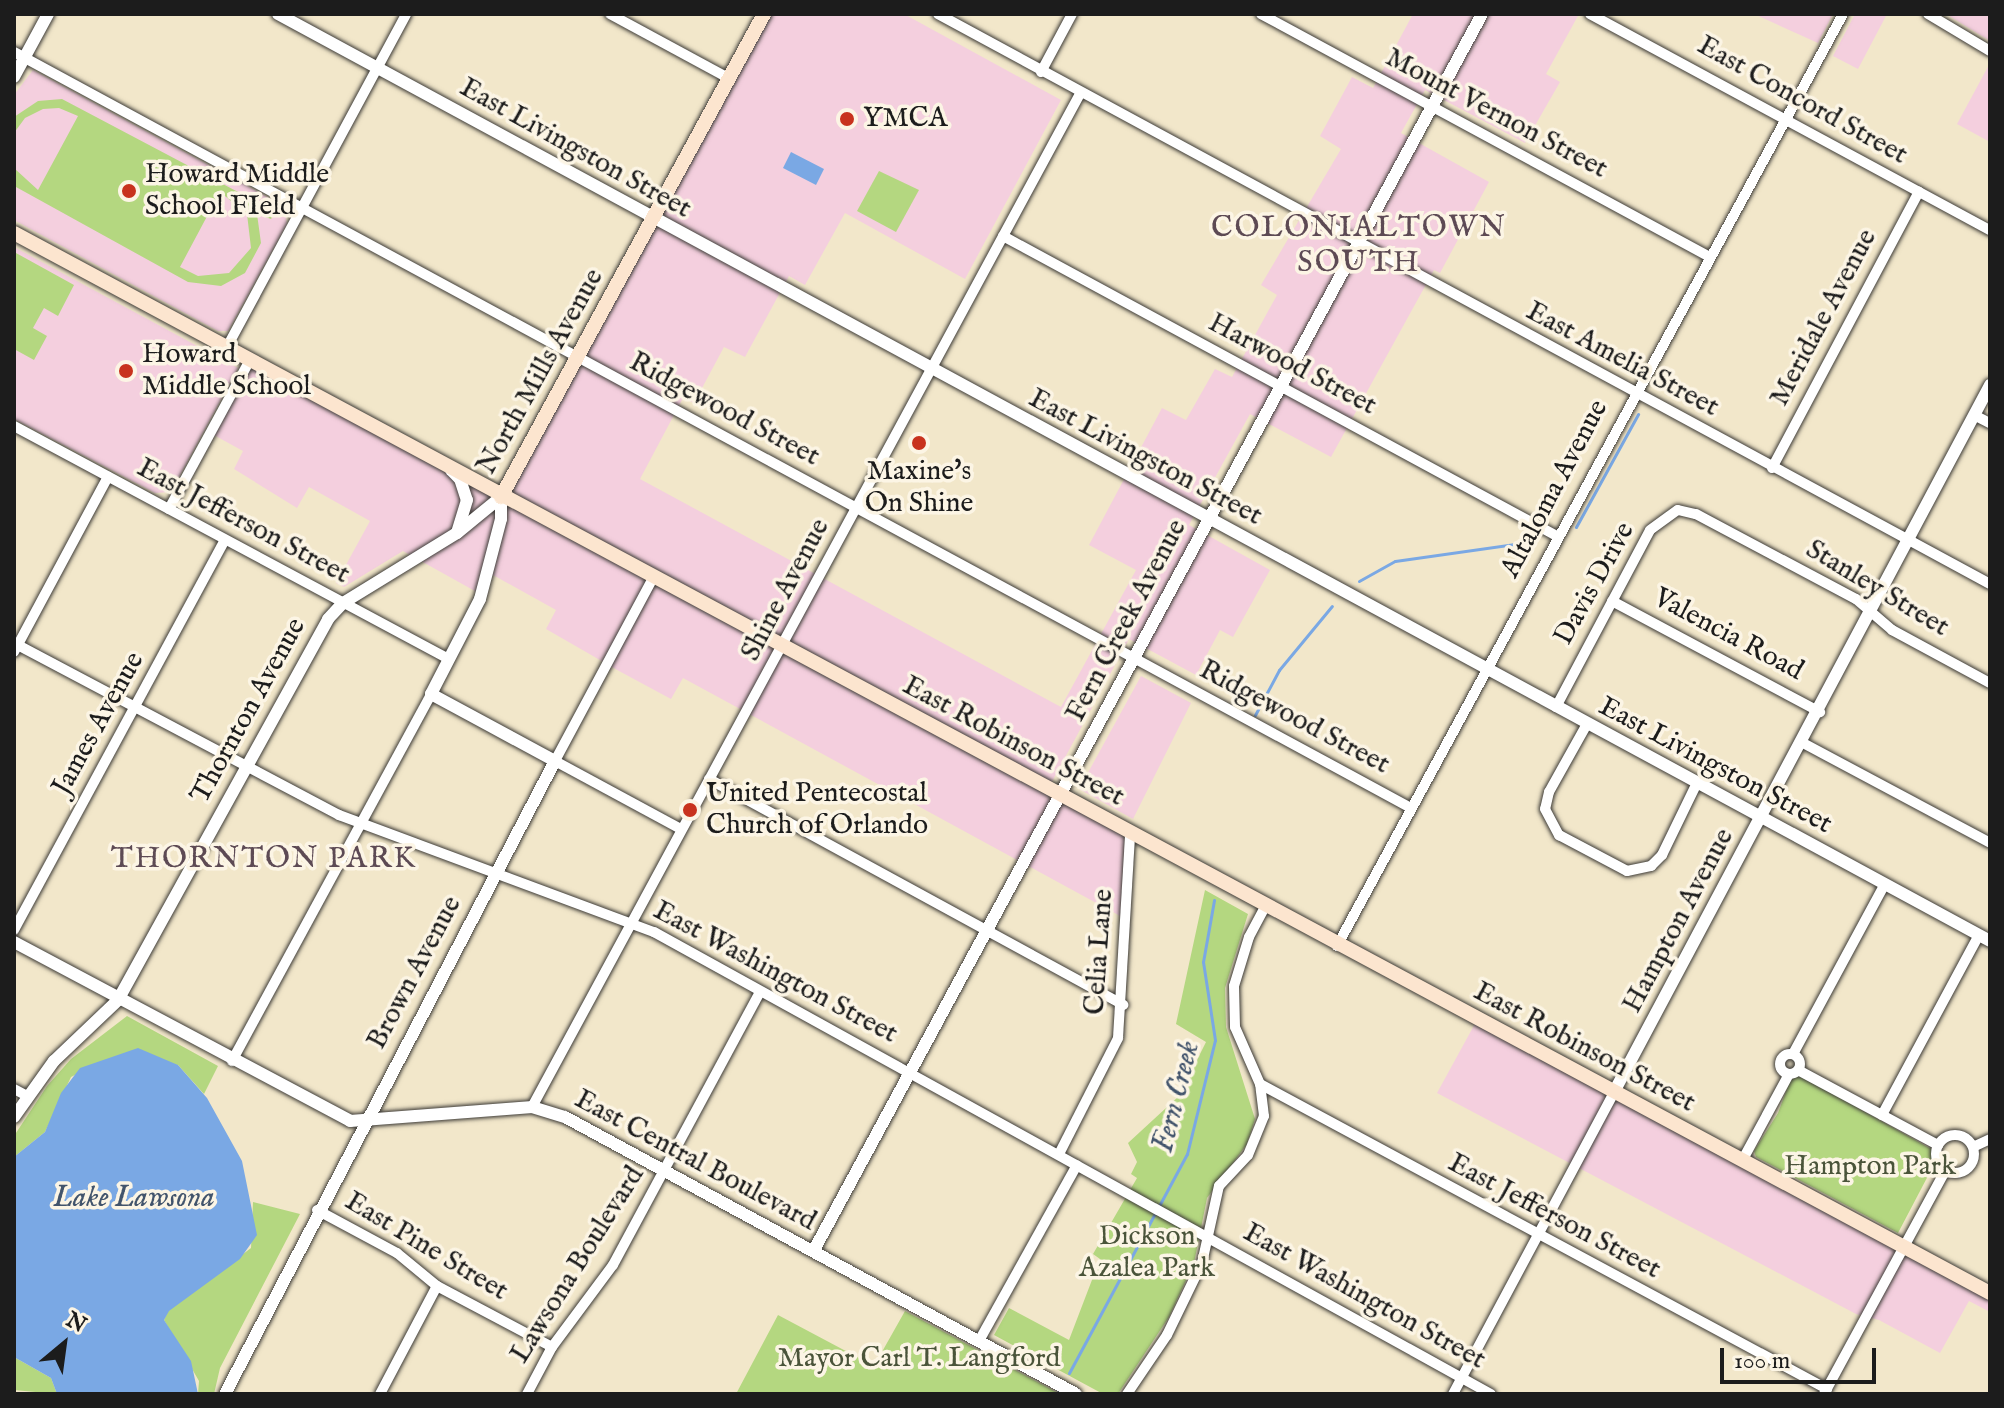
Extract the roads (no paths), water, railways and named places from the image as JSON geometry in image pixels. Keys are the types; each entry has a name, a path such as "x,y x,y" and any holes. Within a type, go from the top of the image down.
{"main road":[{"name":"North Mills Avenue","path":"501,497 764,14"},
{"name":"East Robinson Street","path":"14,233 1059,797 1990,1293"}],"street":[{"path":"14,77 19,55 48,14"},
{"name":"East Livingston Street","path":"278,14 1209,521 1985,938"},
{"path":"227,347 406,14"},
{"path":"610,14 730,79"},
{"name":"East Amelia Street","path":"938,14 1357,245 1990,584"},
{"path":"1041,72 1072,14"},
{"name":"Mount Vernon Street","path":"1261,14 1708,256"},
{"name":"Fern Creek Avenue","path":"814,1250 1482,14"},
{"name":"East Concord Street","path":"1590,14 1990,230"},
{"name":"Altaloma Avenue","path":"1337,946 1633,393 1843,14"},
{"path":"1928,14 1990,51"},
{"name":"Ridgewood Street","path":"19,55 1411,808"},
{"name":"Shine Avenue","path":"532,1107 627,922 783,647 1080,94"},
{"name":"Meridale Avenue","path":"1772,468 1919,192"},
{"name":"Harwood Street","path":"1003,236 1557,536"},
{"path":"169,509 250,360"},
{"name":"Hampton Avenue","path":"1453,1394 1873,613 1990,385"},
{"path":"1974,415 1990,423"},
{"name":"East Jefferson Street","path":"14,426 449,659"},
{"path":"451,470 460,479 467,500 457,533"},
{"path":"15,647 108,477"},
{"name":"Thornton Avenue","path":"14,1117 54,1061 118,1000 321,630 343,603 457,533 501,497"},
{"name":"North Mills Avenue","path":"232,1061 358,823 431,694 484,588 501,519 501,497"},
{"name":"Davis Drive","path":"1556,707 1659,519 1678,510 1696,514"},
{"name":"Stanley Street","path":"1696,514 1856,599 1892,630 1990,683"},
{"name":"James Avenue","path":"14,930 225,540"},
{"name":"Brown Avenue","path":"225,1394 363,1122 653,578"},
{"name":"Valencia Road","path":"1612,601 1820,712"},
{"name":"East Washington Street","path":"15,647 358,823 627,922 911,1072 1491,1394"},
{"path":"431,694 681,829"},
{"path":"1587,724 1549,792 1545,809 1559,835 1600,857 1627,871 1651,866 1697,783"},
{"path":"1803,743 1990,843"},
{"path":"709,779 1123,1005"},
{"name":"Celia Lane","path":"1059,1154 1118,1038 1123,1005 1130,834"},
{"path":"1885,884 1793,1054 1780,1061 1794,1072 1938,1145"},
{"path":"1127,1394 1167,1335 1210,1239 1219,1186 1257,1137 1264,1116 1260,1084 1235,1027 1234,986 1249,937 1265,907"},
{"path":"1882,1115 1985,938"},
{"name":"East Central Boulevard","path":"14,942 330,1114 363,1122 532,1107 565,1117 1076,1394"},
{"name":"Lawsona Boulevard","path":"527,1394 552,1347 613,1265 760,992"},
{"path":"1742,1161 1800,1063 1793,1054"},
{"name":"East Jefferson Street","path":"1260,1084 1825,1391"},
{"path":"14,1089 27,1096"},
{"path":"1938,1145 1958,1135 1973,1147"},
{"path":"1973,1147 1990,1139"},
{"path":"1938,1145 1937,1159 1945,1171"},
{"path":"1945,1171 1968,1169 1973,1147"},
{"path":"979,1341 1077,1165"},
{"path":"1825,1391 1945,1171"},
{"name":"East Pine Street","path":"317,1210 397,1253 437,1286 552,1347"},
{"path":"380,1394 437,1286"}],"water":[{"path":"791,152 824,169 816,185 783,168"},
{"name":"Lake Lawsona","path":"138,1048 178,1065 207,1098 242,1161 257,1235 240,1259 169,1311 164,1320 191,1361 198,1394 57,1394 51,1378 14,1357 14,1157 45,1132 61,1093 80,1068"}],"waterway":[{"name":"Fern Creek","path":"1576,527 1638,414"},
{"name":"Fern Creek","path":"1359,581 1395,561 1528,542"},
{"name":"Fern Creek","path":"1255,715 1279,670 1332,606"},
{"name":"Fern Creek","path":"1069,1373 1187,1154 1215,1040 1203,962 1214,900"}],"place":[{"name":"YMCA","path":"847,119"},
{"name":"Howard Middle School FIeld","path":"129,191"},
{"name":"Howard Middle School","path":"126,371"},
{"name":"Maxine's On Shine","path":"919,443"},
{"name":"United Pentecostal Church of Orlando","path":"690,810"}],"district":[{"name":"COLONIALTOWN SOUTH","path":"1359,245"},
{"name":"THORNTON PARK","path":"264,859"}],"park label":[{"name":"Hampton Park","path":"1870,1167"},
{"name":"Dickson Azalea Park","path":"1147,1253"},
{"name":"Mayor Carl T. Langford","path":"919,1359"}]}
